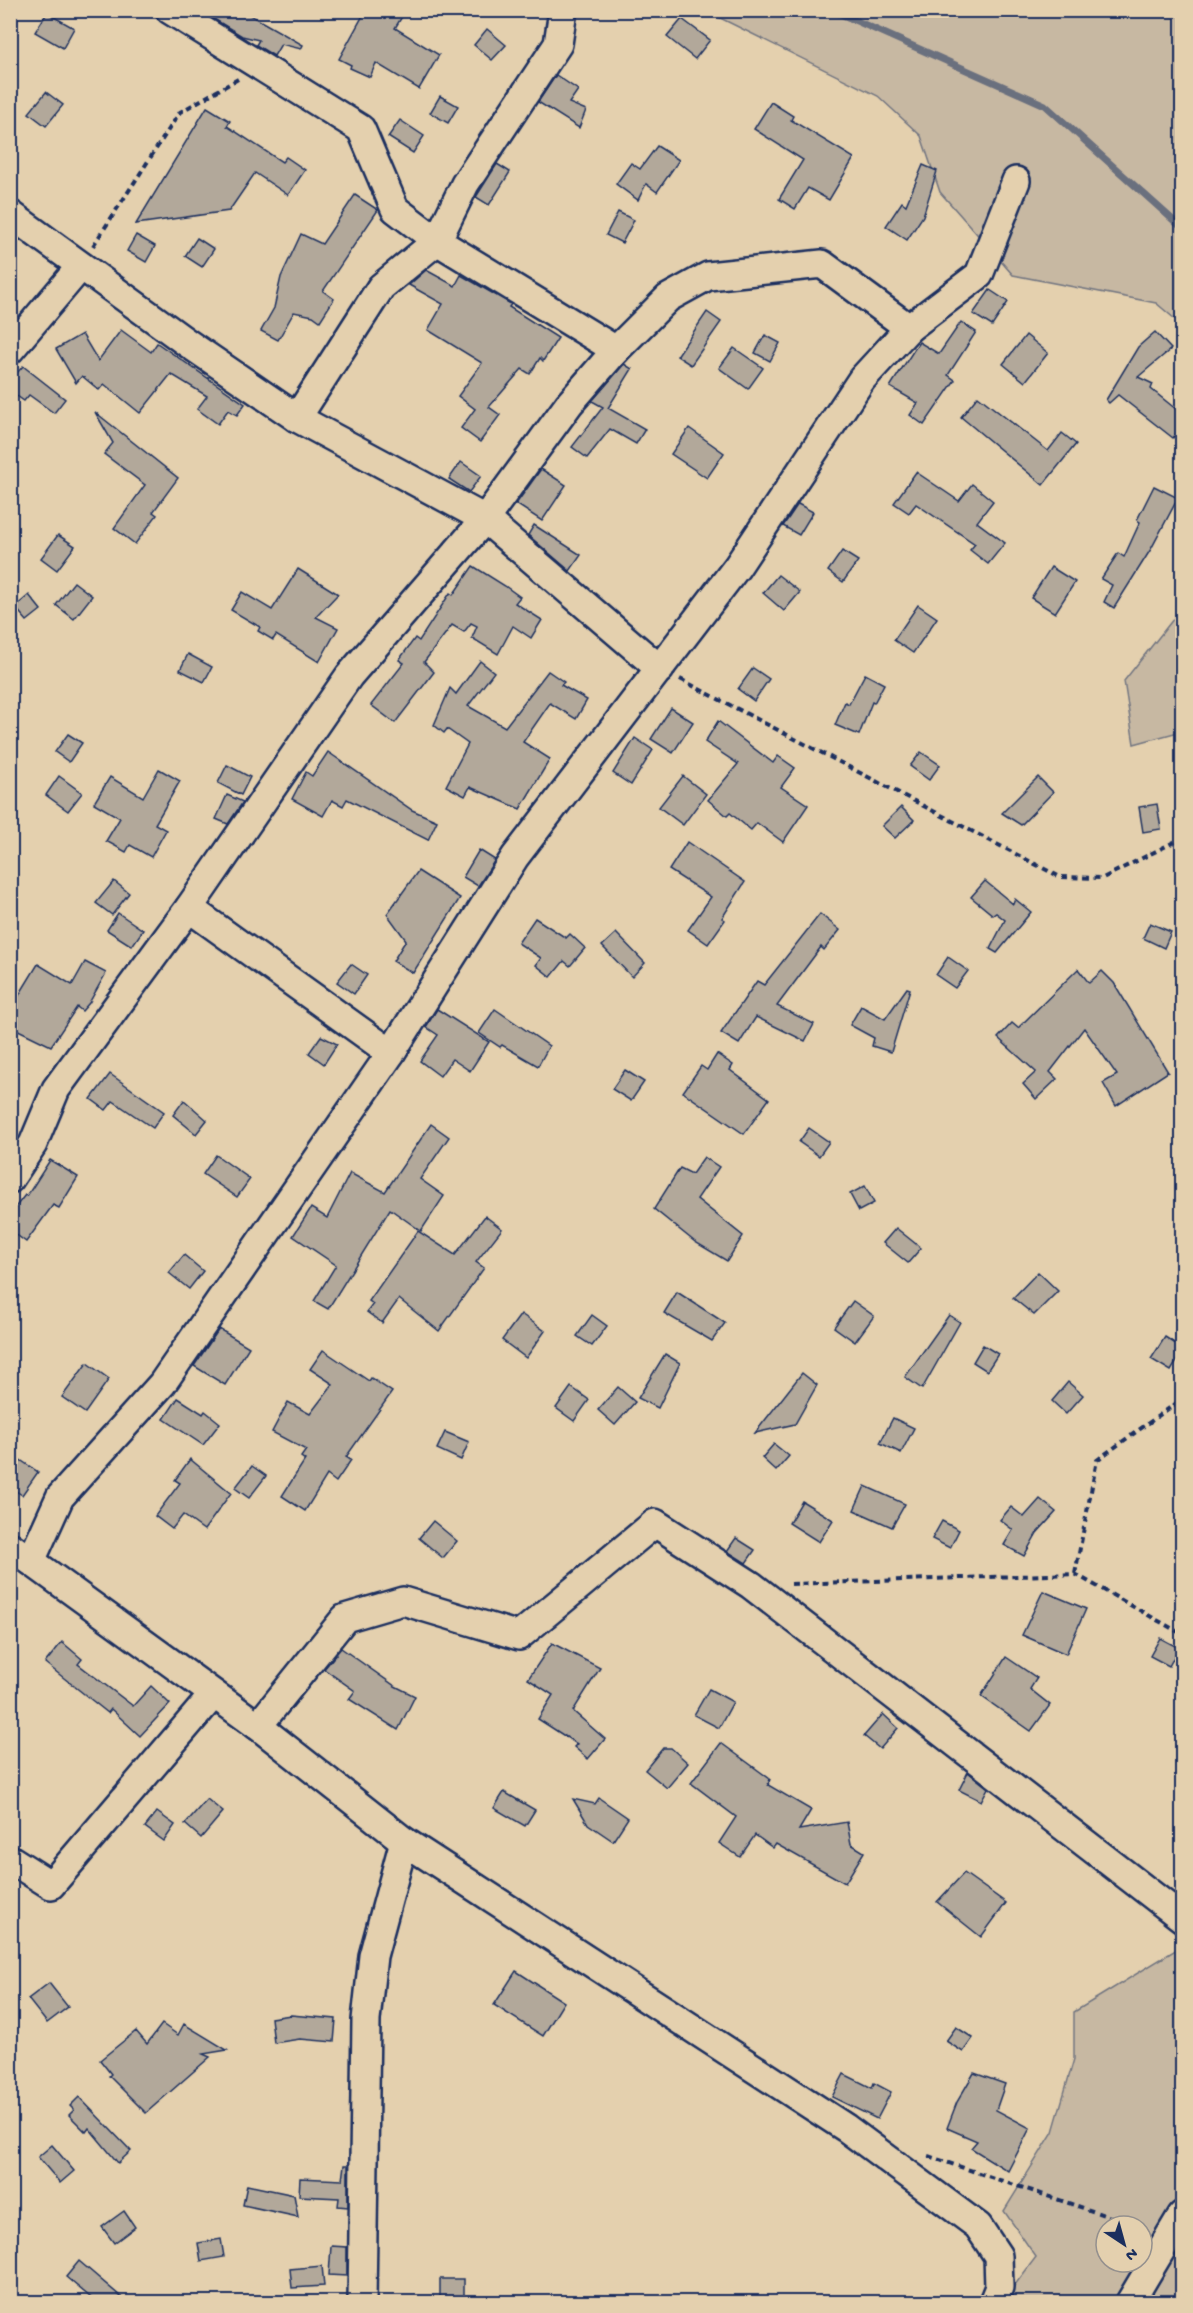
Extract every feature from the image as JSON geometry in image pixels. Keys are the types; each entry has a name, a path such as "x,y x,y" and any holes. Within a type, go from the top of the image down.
{"street":[{"path":"170,10 362,129 395,209 437,241 616,350"},
{"path":"297,418 381,287 437,241 465,184 558,44 563,10"},
{"path":"993,2302 999,2288 998,2256 978,2226 846,2128 404,1841 258,1726 21,1554 60,1497 162,1384 391,1053 515,857 737,567 862,379 909,328 979,275 1016,181"},
{"path":"10,214 186,342 297,418 485,519 660,669"},
{"path":"10,1179 33,1144 56,1089 189,908 349,676 485,519 569,404 616,350 668,298 708,276 822,264 909,328"},
{"path":"10,350 81,266"},
{"path":"189,908 391,1053"},
{"path":"258,1726 345,1618 403,1601 519,1636 655,1523 751,1585 1182,1918"},
{"path":"10,1859 51,1885 213,1695"},
{"path":"362,2302 366,2020 373,1956 404,1841"},
{"path":"1130,2302 1182,2216"}],"path":[{"path":"81,266 180,112 260,67"},
{"path":"660,669 1060,876 1103,878 1182,838"},
{"path":"1075,1574 1097,1460 1182,1399"},
{"path":"751,1585 1075,1574 1182,1634"},
{"path":"925,2155 1101,2214"}],"shaded area":[{"path":"706,11 1182,11 1182,325 1156,303 1013,275 940,192 921,136 878,96"},
{"path":"1182,608 1182,731 1134,744 1124,681"},
{"path":"1182,1946 1182,2302 1002,2302 1036,2257 1004,2211 1053,2132 1074,2059 1074,2012"}],"building":[{"path":"212,10 251,10 250,15 303,45 301,49 281,44 274,56 256,45 259,40 242,36 209,16"},
{"path":"366,10 382,16 386,10 406,10 395,28 439,55 419,89 376,63 370,77 350,68 351,65 339,59"},
{"path":"47,13 74,28 63,48 35,32"},
{"path":"682,19 710,40 695,59 667,37"},
{"path":"487,29 506,45 492,60 474,45"},
{"path":"556,75 578,90 569,103 586,110 579,128 538,102"},
{"path":"46,92 63,105 46,126 29,113"},
{"path":"440,96 458,106 448,123 430,113"},
{"path":"771,102 793,116 791,120 854,158 829,200 808,188 795,209 779,199 803,160 754,129"},
{"path":"207,107 230,121 227,126 282,162 286,157 305,170 288,195 255,173 229,211 136,224"},
{"path":"400,120 424,136 413,153 388,137"},
{"path":"657,146 679,160 657,192 646,184 638,200 616,184 631,163 640,169"},
{"path":"497,164 510,172 489,205 476,197"},
{"path":"923,165 937,171 923,216 907,240 886,226 902,202 906,205"},
{"path":"355,195 378,210 323,291 334,299 320,321 313,316 294,312 278,340 261,331 274,308 281,277 301,234 322,244"},
{"path":"618,212 634,220 622,243 606,235"},
{"path":"136,235 155,246 146,262 127,251"},
{"path":"197,238 214,249 202,267 185,256"},
{"path":"426,270 455,286 461,275 511,304 509,307 558,338 543,361 540,358 530,374 522,369 489,407 500,415 480,442 461,428 475,409 458,396 482,363 428,330 443,304 409,285"},
{"path":"990,290 1008,302 992,326 973,314"},
{"path":"707,312 721,322 691,365 677,356"},
{"path":"961,322 976,332 948,375 955,380 924,425 910,415 918,403 890,387 919,342 939,354"},
{"path":"121,330 151,352 157,343 245,404 237,415 228,410 218,424 197,409 207,396 171,374 140,413 104,384 99,390 82,376 76,383 56,349 82,334 98,361"},
{"path":"1155,332 1171,349 1138,377 1153,384 1151,389 1182,414 1182,426 1173,438 1118,395 1109,403 1106,400 1138,347"},
{"path":"765,335 780,343 770,361 755,353"},
{"path":"1026,335 1048,353 1025,382 1003,364"},
{"path":"734,348 763,368 748,389 719,368"},
{"path":"624,364 632,369 608,408 645,429 636,444 610,429 587,458 572,447 603,407 592,401"},
{"path":"23,366 65,399 54,413 29,395 24,401 10,391 10,381"},
{"path":"978,396 1048,451 1062,433 1076,444 1043,485 961,417"},
{"path":"95,412 178,478 153,512 157,515 135,544 114,528 145,485 104,454 113,443"},
{"path":"689,428 724,453 707,478 671,454"},
{"path":"461,462 481,476 469,492 449,479"},
{"path":"541,469 566,485 542,521 516,504"},
{"path":"916,472 959,501 972,484 993,501 977,522 1005,543 988,564 970,550 975,544 916,504 909,513 894,503"},
{"path":"1154,486 1178,498 1151,549 1114,608 1104,602 1112,585 1101,579 1118,553 1124,557 1140,522 1137,520"},
{"path":"798,504 813,512 799,535 783,526"},
{"path":"534,525 581,555 570,571 528,535"},
{"path":"58,535 75,546 57,570 41,558"},
{"path":"842,551 858,561 843,582 828,571"},
{"path":"473,566 520,597 515,603 542,620 531,638 513,626 498,654 472,638 477,626 471,623 464,632 452,625 424,662 434,672 395,723 371,705 404,663 399,660 415,638 419,641 450,593 453,595"},
{"path":"1051,567 1075,582 1055,613 1031,598"},
{"path":"298,569 338,594 316,617 338,628 319,662 276,635 273,640 258,631 260,627 231,610 242,592 272,610"},
{"path":"778,575 800,592 784,611 763,593"},
{"path":"74,582 92,596 74,619 56,605"},
{"path":"29,595 41,610 27,621 15,607"},
{"path":"918,605 937,618 913,653 894,640"},
{"path":"188,654 212,667 204,682 180,670"},
{"path":"480,661 494,672 468,706 505,727 548,671 564,682 561,685 587,700 576,719 550,703 523,742 550,759 520,809 470,787 465,796 446,786 468,744 447,729 444,733 434,725 450,688 456,694"},
{"path":"753,668 769,679 754,701 738,689"},
{"path":"865,674 884,684 874,703 872,702 859,735 835,725 845,702 849,704"},
{"path":"671,708 693,722 673,753 651,739"},
{"path":"718,721 773,763 778,756 795,768 781,787 808,805 783,842 757,823 751,830 730,813 727,816 708,800 738,764 705,742"},
{"path":"68,734 82,743 69,762 55,752"},
{"path":"635,738 653,750 631,785 613,773"},
{"path":"328,752 412,810 437,821 428,840 347,799 343,806 332,800 323,816 292,799 306,772 312,776"},
{"path":"921,752 940,765 929,780 910,766"},
{"path":"227,765 250,777 241,795 218,783"},
{"path":"159,769 180,781 155,824 166,830 151,857 130,845 126,852 106,841 120,818 94,803 110,777 143,797"},
{"path":"59,776 82,793 68,811 46,795"},
{"path":"683,776 706,794 683,825 659,807"},
{"path":"1038,777 1053,792 1021,825 1002,813"},
{"path":"227,795 243,802 228,824 216,819"},
{"path":"1157,804 1161,829 1143,832 1139,807"},
{"path":"901,807 914,820 895,838 882,826"},
{"path":"687,842 745,882 722,918 725,920 708,944 688,930 711,897 669,870"},
{"path":"479,850 495,860 478,886 463,877"},
{"path":"418,871 460,898 413,973 393,961 406,940 387,914"},
{"path":"114,881 129,893 112,915 96,903"},
{"path":"985,881 1013,904 1015,899 1031,912 997,953 990,949 1005,920 996,913 993,915 971,897"},
{"path":"118,913 143,930 132,946 107,930"},
{"path":"820,914 840,930 824,950 821,947 777,1006 814,1024 805,1041 756,1017 739,1044 721,1033 757,981 764,985"},
{"path":"535,918 566,938 570,934 585,948 570,966 564,961 551,977 536,965 541,958 518,943"},
{"path":"1150,923 1171,932 1164,948 1143,938"},
{"path":"616,933 645,963 632,977 602,946"},
{"path":"948,957 968,971 955,988 936,975"},
{"path":"85,962 106,973 89,1003 82,1011 77,1007 51,1046 10,1026 10,1010 38,964 72,985"},
{"path":"351,964 367,975 354,994 337,982"},
{"path":"1078,969 1089,983 1102,971 1114,983 1168,1072 1116,1106 1103,1083 1117,1075 1084,1028 1050,1072 1057,1079 1036,1099 1023,1084 1036,1072 998,1038 1012,1023 1018,1028"},
{"path":"907,988 910,989 891,1052 872,1046 874,1038 850,1025 861,1006 885,1019"},
{"path":"437,1009 489,1042 470,1071 452,1059 440,1076 420,1061 438,1035 426,1027"},
{"path":"495,1009 549,1046 538,1066 502,1045 500,1047 479,1033"},
{"path":"321,1036 337,1044 324,1064 309,1053"},
{"path":"717,1054 733,1065 730,1070 769,1099 744,1134 683,1092 701,1066 707,1070"},
{"path":"625,1070 644,1082 631,1101 612,1089"},
{"path":"110,1074 164,1112 153,1128 113,1101 106,1110 91,1099"},
{"path":"184,1100 207,1120 196,1134 173,1115"},
{"path":"431,1124 449,1137 420,1179 444,1196 421,1231 390,1209 328,1309 314,1301 336,1265 293,1236 311,1208 327,1218 350,1173 385,1192"},
{"path":"809,1128 829,1142 819,1156 799,1142"},
{"path":"216,1155 250,1179 237,1197 203,1174"},
{"path":"704,1157 719,1167 697,1199 743,1236 727,1261 695,1242 654,1209 680,1168 692,1174"},
{"path":"50,1160 78,1177 59,1208 53,1205 26,1242 10,1230 10,1214 25,1195 27,1196"},
{"path":"865,1186 874,1203 859,1211 850,1194"},
{"path":"485,1216 502,1229 476,1262 484,1268 439,1331 399,1299 382,1323 367,1312 373,1304 369,1301 418,1231 455,1255"},
{"path":"896,1228 921,1248 908,1263 883,1243"},
{"path":"184,1255 203,1271 189,1289 169,1273"},
{"path":"1038,1272 1058,1291 1034,1315 1013,1298"},
{"path":"677,1292 725,1323 712,1341 664,1313"},
{"path":"853,1301 874,1316 855,1342 834,1327"},
{"path":"521,1314 545,1331 526,1358 502,1340"},
{"path":"592,1315 607,1326 592,1346 577,1336"},
{"path":"949,1315 960,1322 922,1389 905,1377"},
{"path":"219,1329 249,1347 225,1385 194,1366"},
{"path":"1165,1337 1182,1348 1182,1353 1171,1371 1151,1359"},
{"path":"983,1345 998,1354 987,1371 973,1362"},
{"path":"323,1350 369,1381 371,1378 392,1392 346,1457 351,1460 336,1482 327,1475 305,1511 282,1496 305,1460 301,1457 306,1450 272,1432 288,1402 310,1414 333,1384 310,1369"},
{"path":"665,1354 680,1363 658,1408 638,1398"},
{"path":"87,1363 109,1379 85,1413 62,1397"},
{"path":"802,1373 817,1385 795,1424 755,1433"},
{"path":"1068,1382 1083,1395 1066,1414 1052,1401"},
{"path":"571,1387 589,1400 574,1421 556,1408"},
{"path":"618,1387 635,1402 615,1425 598,1410"},
{"path":"178,1398 203,1414 205,1411 220,1423 203,1445 164,1419"},
{"path":"893,1418 914,1428 901,1453 880,1443"},
{"path":"445,1432 469,1442 461,1460 437,1449"},
{"path":"774,1444 789,1456 776,1471 762,1458"},
{"path":"10,1453 38,1472 22,1495 10,1487"},
{"path":"190,1459 231,1493 204,1530 183,1515 172,1529 155,1516 180,1483 175,1480"},
{"path":"252,1466 266,1476 249,1498 235,1488"},
{"path":"865,1486 905,1504 892,1527 854,1510"},
{"path":"1040,1499 1056,1512 1037,1533 1024,1556 1004,1545 1013,1530 1000,1520 1011,1507 1024,1517"},
{"path":"802,1501 833,1520 819,1542 789,1523"},
{"path":"433,1521 457,1541 443,1558 419,1538"},
{"path":"942,1521 959,1530 950,1548 932,1539"},
{"path":"736,1538 755,1550 746,1563 727,1551"},
{"path":"1043,1591 1086,1609 1066,1654 1022,1635"},
{"path":"1160,1638 1179,1648 1169,1666 1150,1656"},
{"path":"62,1642 82,1659 78,1664 133,1706 151,1686 170,1704 140,1736 111,1709 108,1713 45,1663"},
{"path":"552,1643 600,1668 573,1711 605,1739 588,1759 574,1747 577,1744 538,1719 553,1695 528,1679"},
{"path":"341,1648 395,1686 415,1696 398,1730 349,1699 355,1691 324,1669"},
{"path":"1006,1657 1037,1678 1030,1689 1050,1705 1031,1731 981,1696"},
{"path":"709,1689 733,1702 719,1728 694,1715"},
{"path":"883,1714 898,1728 880,1749 864,1736"},
{"path":"721,1743 770,1779 768,1785 811,1810 799,1830 847,1822 851,1844 864,1852 845,1883 776,1844 773,1848 755,1835 740,1857 719,1843 736,1817 691,1783"},
{"path":"663,1748 671,1748 688,1763 667,1788 645,1770"},
{"path":"968,1772 988,1788 981,1801 959,1790"},
{"path":"504,1792 535,1810 525,1826 494,1808"},
{"path":"599,1798 628,1818 613,1841 588,1824 573,1799 595,1804"},
{"path":"207,1799 223,1812 201,1838 185,1824"},
{"path":"157,1812 175,1825 164,1841 145,1827"},
{"path":"964,1873 1006,1903 981,1937 937,1902"},
{"path":"516,1971 564,2002 543,2036 494,2005"},
{"path":"49,1983 68,2007 47,2023 28,1999"},
{"path":"291,2015 336,2019 334,2042 300,2039 274,2043 271,2018"},
{"path":"162,2024 178,2035 184,2024 227,2050 203,2054 210,2057 146,2113 109,2076 111,2074 100,2060 136,2031 147,2044"},
{"path":"956,2027 973,2038 963,2052 946,2041"},
{"path":"974,2073 1005,2084 996,2110 1030,2128 1008,2171 971,2148 977,2141 947,2128 957,2102"},
{"path":"844,2074 872,2088 874,2083 891,2092 877,2119 832,2097"},
{"path":"79,2097 131,2151 118,2163 89,2128 86,2132 69,2115 74,2110 70,2106"},
{"path":"52,2145 74,2171 60,2183 38,2157"},
{"path":"344,2165 348,2165 348,2207 338,2206 339,2198 299,2196 300,2178 342,2180"},
{"path":"247,2185 294,2195 298,2217 243,2205"},
{"path":"124,2211 135,2227 114,2243 102,2227"},
{"path":"221,2239 224,2257 201,2261 198,2243"},
{"path":"331,2246 347,2247 347,2276 329,2275"},
{"path":"79,2261 127,2302 96,2302 66,2277"},
{"path":"322,2266 324,2286 292,2288 290,2269"},
{"path":"440,2279 464,2279 464,2297 440,2297"}],"waterway":[{"path":"832,10 1045,105 1182,228"}]}
